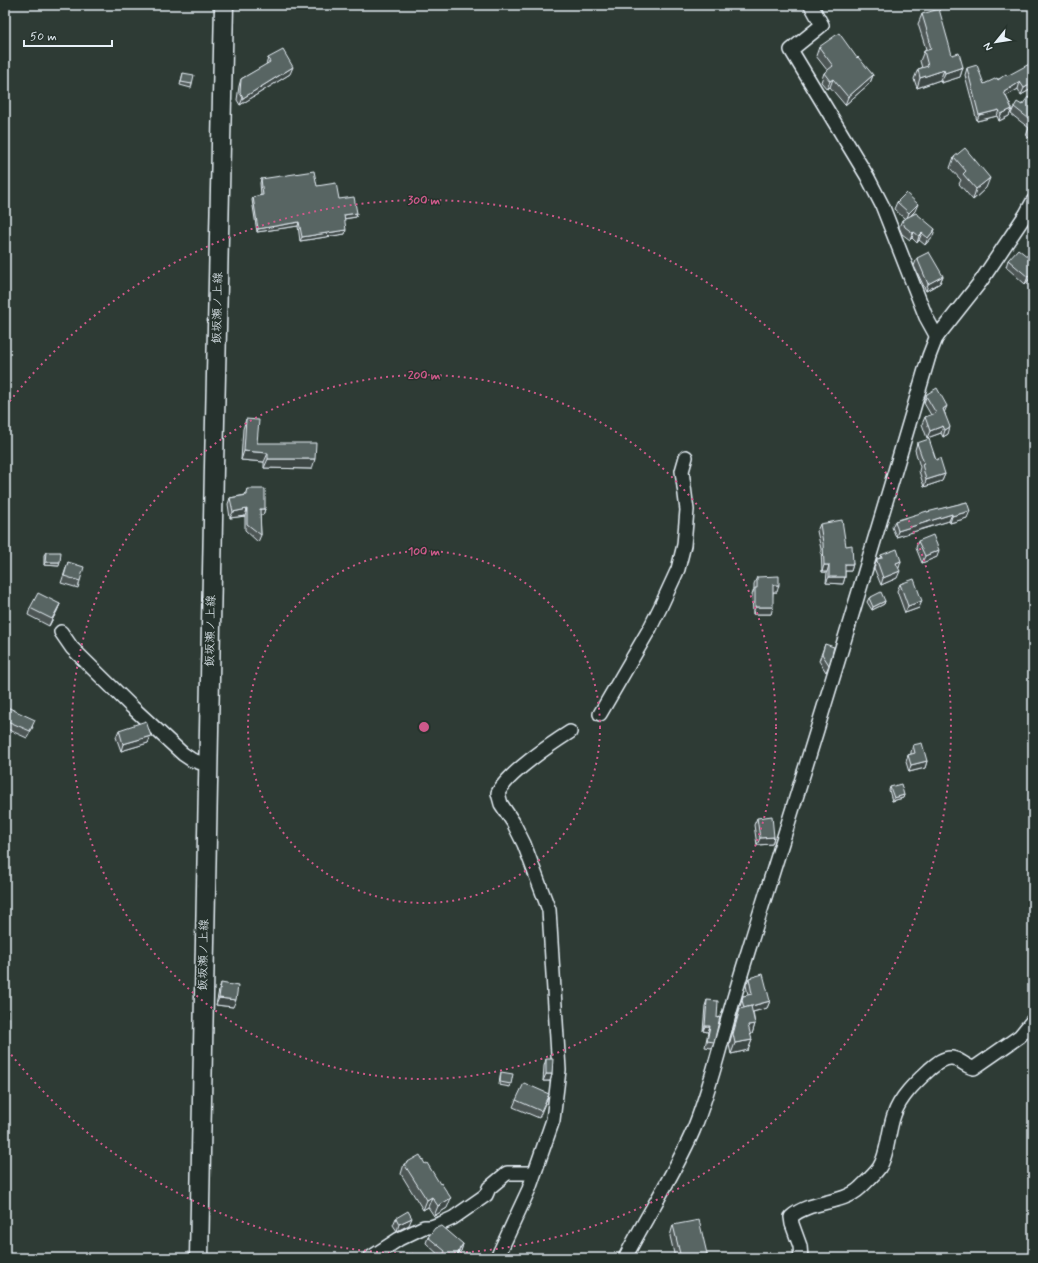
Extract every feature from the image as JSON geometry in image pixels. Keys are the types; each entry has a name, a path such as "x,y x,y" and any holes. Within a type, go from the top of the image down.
{"main road":[{"name":"飯坂瀬ノ上線","path":"202,1256 208,765 224,5"}],"street":[{"path":"811,5 822,25 791,50 867,176 882,205 926,317 937,337"},
{"path":"625,1258 665,1187 693,1131 703,1103 750,944 866,573 929,356 937,337 981,281 1026,214 1033,201"},
{"path":"600,714 650,628 678,569 684,545 687,510 682,471 686,457"},
{"path":"61,632 72,648 164,737 192,760 208,765"},
{"path":"497,1258 534,1173 553,1120 559,1070 549,910 524,844 513,822 501,804 498,793 500,787 513,774 570,732"},
{"path":"801,1258 800,1246 791,1218 804,1209 841,1198 858,1190 879,1167 884,1155 894,1114 903,1098 914,1084 935,1064 943,1059 952,1058 971,1068 974,1068 1020,1036 1033,1020"},
{"path":"370,1258 398,1239 424,1227 431,1227 453,1218 486,1195 489,1188 507,1173 534,1173"}],"building":[{"path":"939,9 952,55 959,53 963,67 945,73 944,70 920,78 918,69 928,66 924,51 931,49 922,14"},
{"path":"839,33 857,58 858,57 873,75 848,97 833,79 830,81 824,73 833,66 819,47"},
{"path":"283,50 293,67 243,98 240,93 241,79 270,62 268,58"},
{"path":"1033,62 1033,83 1024,88 1020,82 1004,92 1012,109 1001,114 999,110 979,115 967,68 977,65 984,84 997,78 998,80 1006,74 1007,76"},
{"path":"183,73 194,75 192,84 181,82"},
{"path":"1028,97 1033,100 1033,122 1014,107 1017,102 1022,105"},
{"path":"1033,122 1033,132 1029,129"},
{"path":"965,148 990,178 976,189 963,174 966,171 954,157"},
{"path":"314,171 317,186 336,183 339,199 354,197 357,213 344,215 346,230 302,237 299,222 258,229 253,197 263,195 261,179"},
{"path":"906,193 918,204 909,213 897,202"},
{"path":"916,213 935,229 928,238 922,233 919,236 905,227 902,220"},
{"path":"1018,249 1033,261 1033,271 1028,277 1008,260"},
{"path":"929,252 943,276 928,284 917,258"},
{"path":"937,388 947,406 943,409 950,427 945,430 943,426 930,431 925,417 936,413 926,396"},
{"path":"246,419 259,420 257,443 316,443 315,459 268,459 268,453 244,451"},
{"path":"929,439 936,460 940,458 945,474 926,480 922,464 924,463 917,443"},
{"path":"247,489 265,489 265,509 260,509 261,535 247,524 247,509 233,512 230,498 247,495"},
{"path":"967,502 970,511 952,516 952,514 898,531 895,521 927,511"},
{"path":"842,520 846,546 852,545 853,564 845,564 845,577 829,577 829,565 824,565 820,524"},
{"path":"933,535 939,550 925,556 918,541"},
{"path":"897,549 901,561 896,563 900,571 883,578 877,559 882,558 881,555"},
{"path":"46,552 61,552 60,562 45,562"},
{"path":"68,562 84,567 80,581 64,576"},
{"path":"779,576 779,585 773,585 773,607 755,607 755,588 757,588 757,577"},
{"path":"914,579 922,601 908,606 900,584"},
{"path":"881,592 885,601 873,607 869,598"},
{"path":"38,593 60,604 52,619 30,608"},
{"path":"825,644 834,647 829,665 822,654"},
{"path":"5,706 35,720 30,731 5,720"},
{"path":"146,721 151,736 123,744 119,730"},
{"path":"922,743 927,761 911,765 908,755 915,753 913,745"},
{"path":"901,784 904,795 894,798 890,787"},
{"path":"772,816 774,837 760,838 757,818"},
{"path":"763,974 770,1001 744,1008 742,1000 743,996 752,994 749,978"},
{"path":"221,983 238,986 236,1000 219,998"},
{"path":"707,1000 718,1001 717,1018 720,1017 714,1042 707,1041 710,1026 705,1026"},
{"path":"751,1006 755,1024 748,1025 752,1040 735,1043 733,1034 740,1009"},
{"path":"5,1011 8,1011 8,1027 5,1027"},
{"path":"546,1059 553,1059 552,1074 546,1074"},
{"path":"501,1072 513,1074 511,1084 500,1082"},
{"path":"524,1083 549,1094 541,1111 516,1100"},
{"path":"420,1155 425,1164 427,1163 451,1198 438,1206 432,1197 427,1200 404,1164"},
{"path":"408,1211 412,1218 399,1224 396,1218"},
{"path":"699,1220 708,1258 681,1258 673,1225"},
{"path":"442,1226 463,1244 456,1258 442,1258 445,1251 428,1237 435,1228"},
{"path":"643,1255 644,1258 634,1258"}]}
